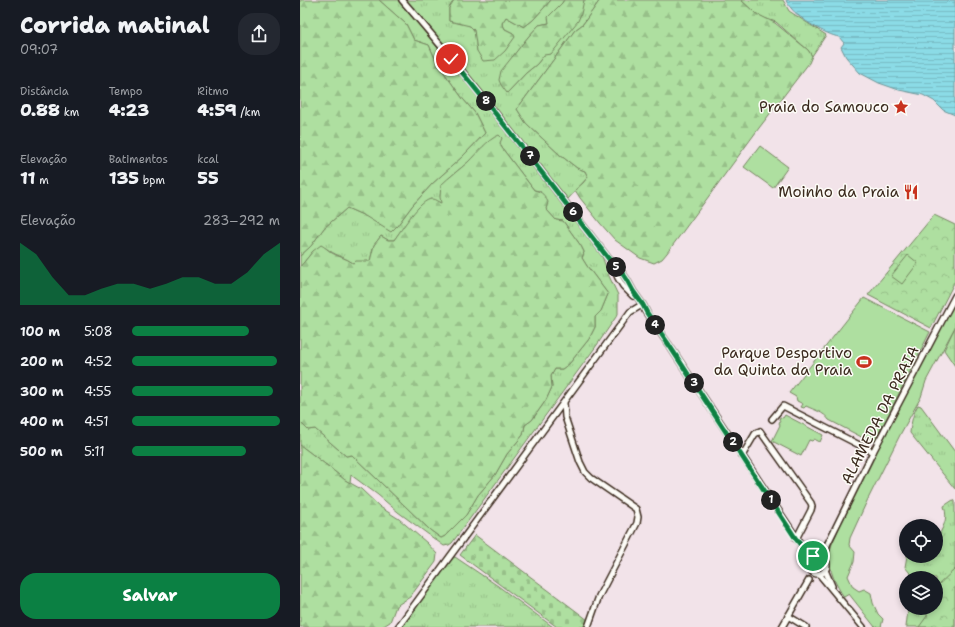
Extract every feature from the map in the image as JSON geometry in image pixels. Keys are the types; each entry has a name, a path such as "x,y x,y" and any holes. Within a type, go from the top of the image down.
{"street":[{"path":"402,0 485,99 612,263 623,274 647,313 796,539 815,559 825,560"},
{"path":"612,263 618,278 647,313"},
{"name":"ALAMEDA DA PRAIA","path":"827,545 873,452 955,296"},
{"path":"398,627 630,312 640,306"},
{"path":"564,403 565,417 580,462 585,472 591,478 636,509 638,520 599,596 588,627"},
{"path":"772,419 783,406 873,452"},
{"path":"554,416 561,415 565,417"},
{"path":"742,456 756,434 760,431 811,503 811,510 796,539"},
{"path":"827,545 810,564 811,570 814,573 819,574 863,627"},
{"path":"819,574 823,573 827,565 825,560 827,545"},
{"path":"825,570 834,591"},
{"path":"782,627 809,580"},
{"path":"788,616 806,627"}],"green space":[{"path":"300,0 379,0 406,24 414,40 429,45 437,63 475,113 485,133 463,156 432,184 391,232 365,216 347,208 324,228 311,246 300,256"},
{"path":"379,0 398,0 495,116 558,196 602,256 618,295 618,314 597,345 452,543 444,546 351,475 350,483 300,445 300,422 308,430 315,429 346,456 352,455 430,530 441,538 445,536 466,515 478,495 495,475 507,454 523,435 525,425 532,420 546,400 552,387 551,376 555,369 562,369 569,364 589,339 595,327 595,317 601,311 608,294 582,258 584,252 581,246 563,221 556,220 546,209 540,191 534,190 495,137 449,178 441,203 430,199 413,214 394,240 388,240 381,236 374,245 370,261 353,263 326,248 313,251 300,267 300,256 311,246 324,228 347,208 365,216 397,226 412,206 432,184 463,156 485,133 475,113 437,63 429,45 414,40 406,24"},
{"path":"405,0 454,0 449,8 449,21 464,24 472,28 474,31 477,51 513,33 505,29 502,23 506,17 524,27 533,20 551,0 564,0 549,23 539,25 511,59 507,93 567,34 584,0 600,0 583,24 575,30 517,109 526,123 560,155 577,168 585,171 588,177 568,199"},
{"path":"454,0 551,0 533,20 524,27 506,17 502,23 505,29 513,33 515,37 505,51 495,60 483,61 477,51 474,30 470,26 449,21 449,8"},
{"path":"564,0 584,0 578,21 551,54 544,55 537,64 507,93 499,80 501,71 539,25 549,23 548,17"},
{"path":"600,0 741,0 755,13 775,23 808,50 812,56 809,63 667,253 662,259 654,263 640,258 615,240 575,190 588,177 585,171 577,168 560,155 526,123 517,109 575,30 583,24"},
{"path":"741,0 783,0 789,11 826,35 812,56 808,50 776,22 755,13"},
{"path":"499,135 502,138 500,143 502,148 534,190 544,196 548,202 546,209 556,220 563,221 581,246 584,252 582,258 608,294 601,311 595,317 595,327 589,339 569,364 562,369 555,369 551,376 552,387 546,400 532,420 525,425 523,435 507,454 495,475 478,495 466,515 445,536 441,538 430,530 352,455 346,456 315,429 308,430 300,422 300,267 313,251 321,245 332,253 353,263 356,261 370,261 374,245 381,236 388,240 394,240 411,216 427,200 434,199 441,203 441,185 468,162 486,143"},
{"path":"760,146 788,167 773,188 744,167"},
{"path":"934,215 955,225 955,281 931,328 868,295"},
{"path":"908,255 918,263 902,284 891,276"},
{"name":"Parque Desportivo da Quinta da Praia","path":"864,298 930,332 876,439 877,442 872,440 871,442 806,406 804,408 801,407 803,404 797,401 796,397 789,393"},
{"path":"955,301 955,327 926,381 921,397 901,433 850,538 849,545 855,552 854,562 848,576 853,587 859,591 864,589 871,593 873,603 878,614 883,619 881,627 875,627 849,594 844,597 838,587 830,566 831,547 844,515 877,446"},
{"path":"955,327 955,366 944,350"},
{"path":"918,405 921,406 955,452 955,489 910,433 912,418"},
{"path":"785,415 823,435 820,442 814,439 812,441 809,440 801,456 772,441 780,425 780,417 783,418"},
{"path":"300,445 345,480 361,489 380,507 399,519 427,543 437,554 436,562 410,597 396,606 390,622 382,627 300,627"},
{"path":"953,500 955,501 955,627 906,627 907,615 943,615 943,571 908,571 905,567 906,563 943,563 943,527 946,516 944,506"},
{"path":"475,535 588,620 583,627 557,627 460,555"},
{"path":"455,557 498,586 553,627 401,627 451,559"},
{"path":"955,569 955,627 919,627 927,615 943,615 943,580"}],"water":[{"path":"786,0 955,0 955,115 943,110 934,101 923,95 899,90 879,83 860,73 846,57 841,47 844,43 839,37 814,26 800,17"}],"place":[{"name":"Praia do Samouco","path":"901,107"},
{"name":"Moinho da Praia","path":"911,192"},
{"name":"Parque Desportivo da Quinta da Praia","path":"864,362"}],"route":[{"path":"451,59 485,99 612,263 623,274 647,313 796,539 804,549 813,556"}]}
